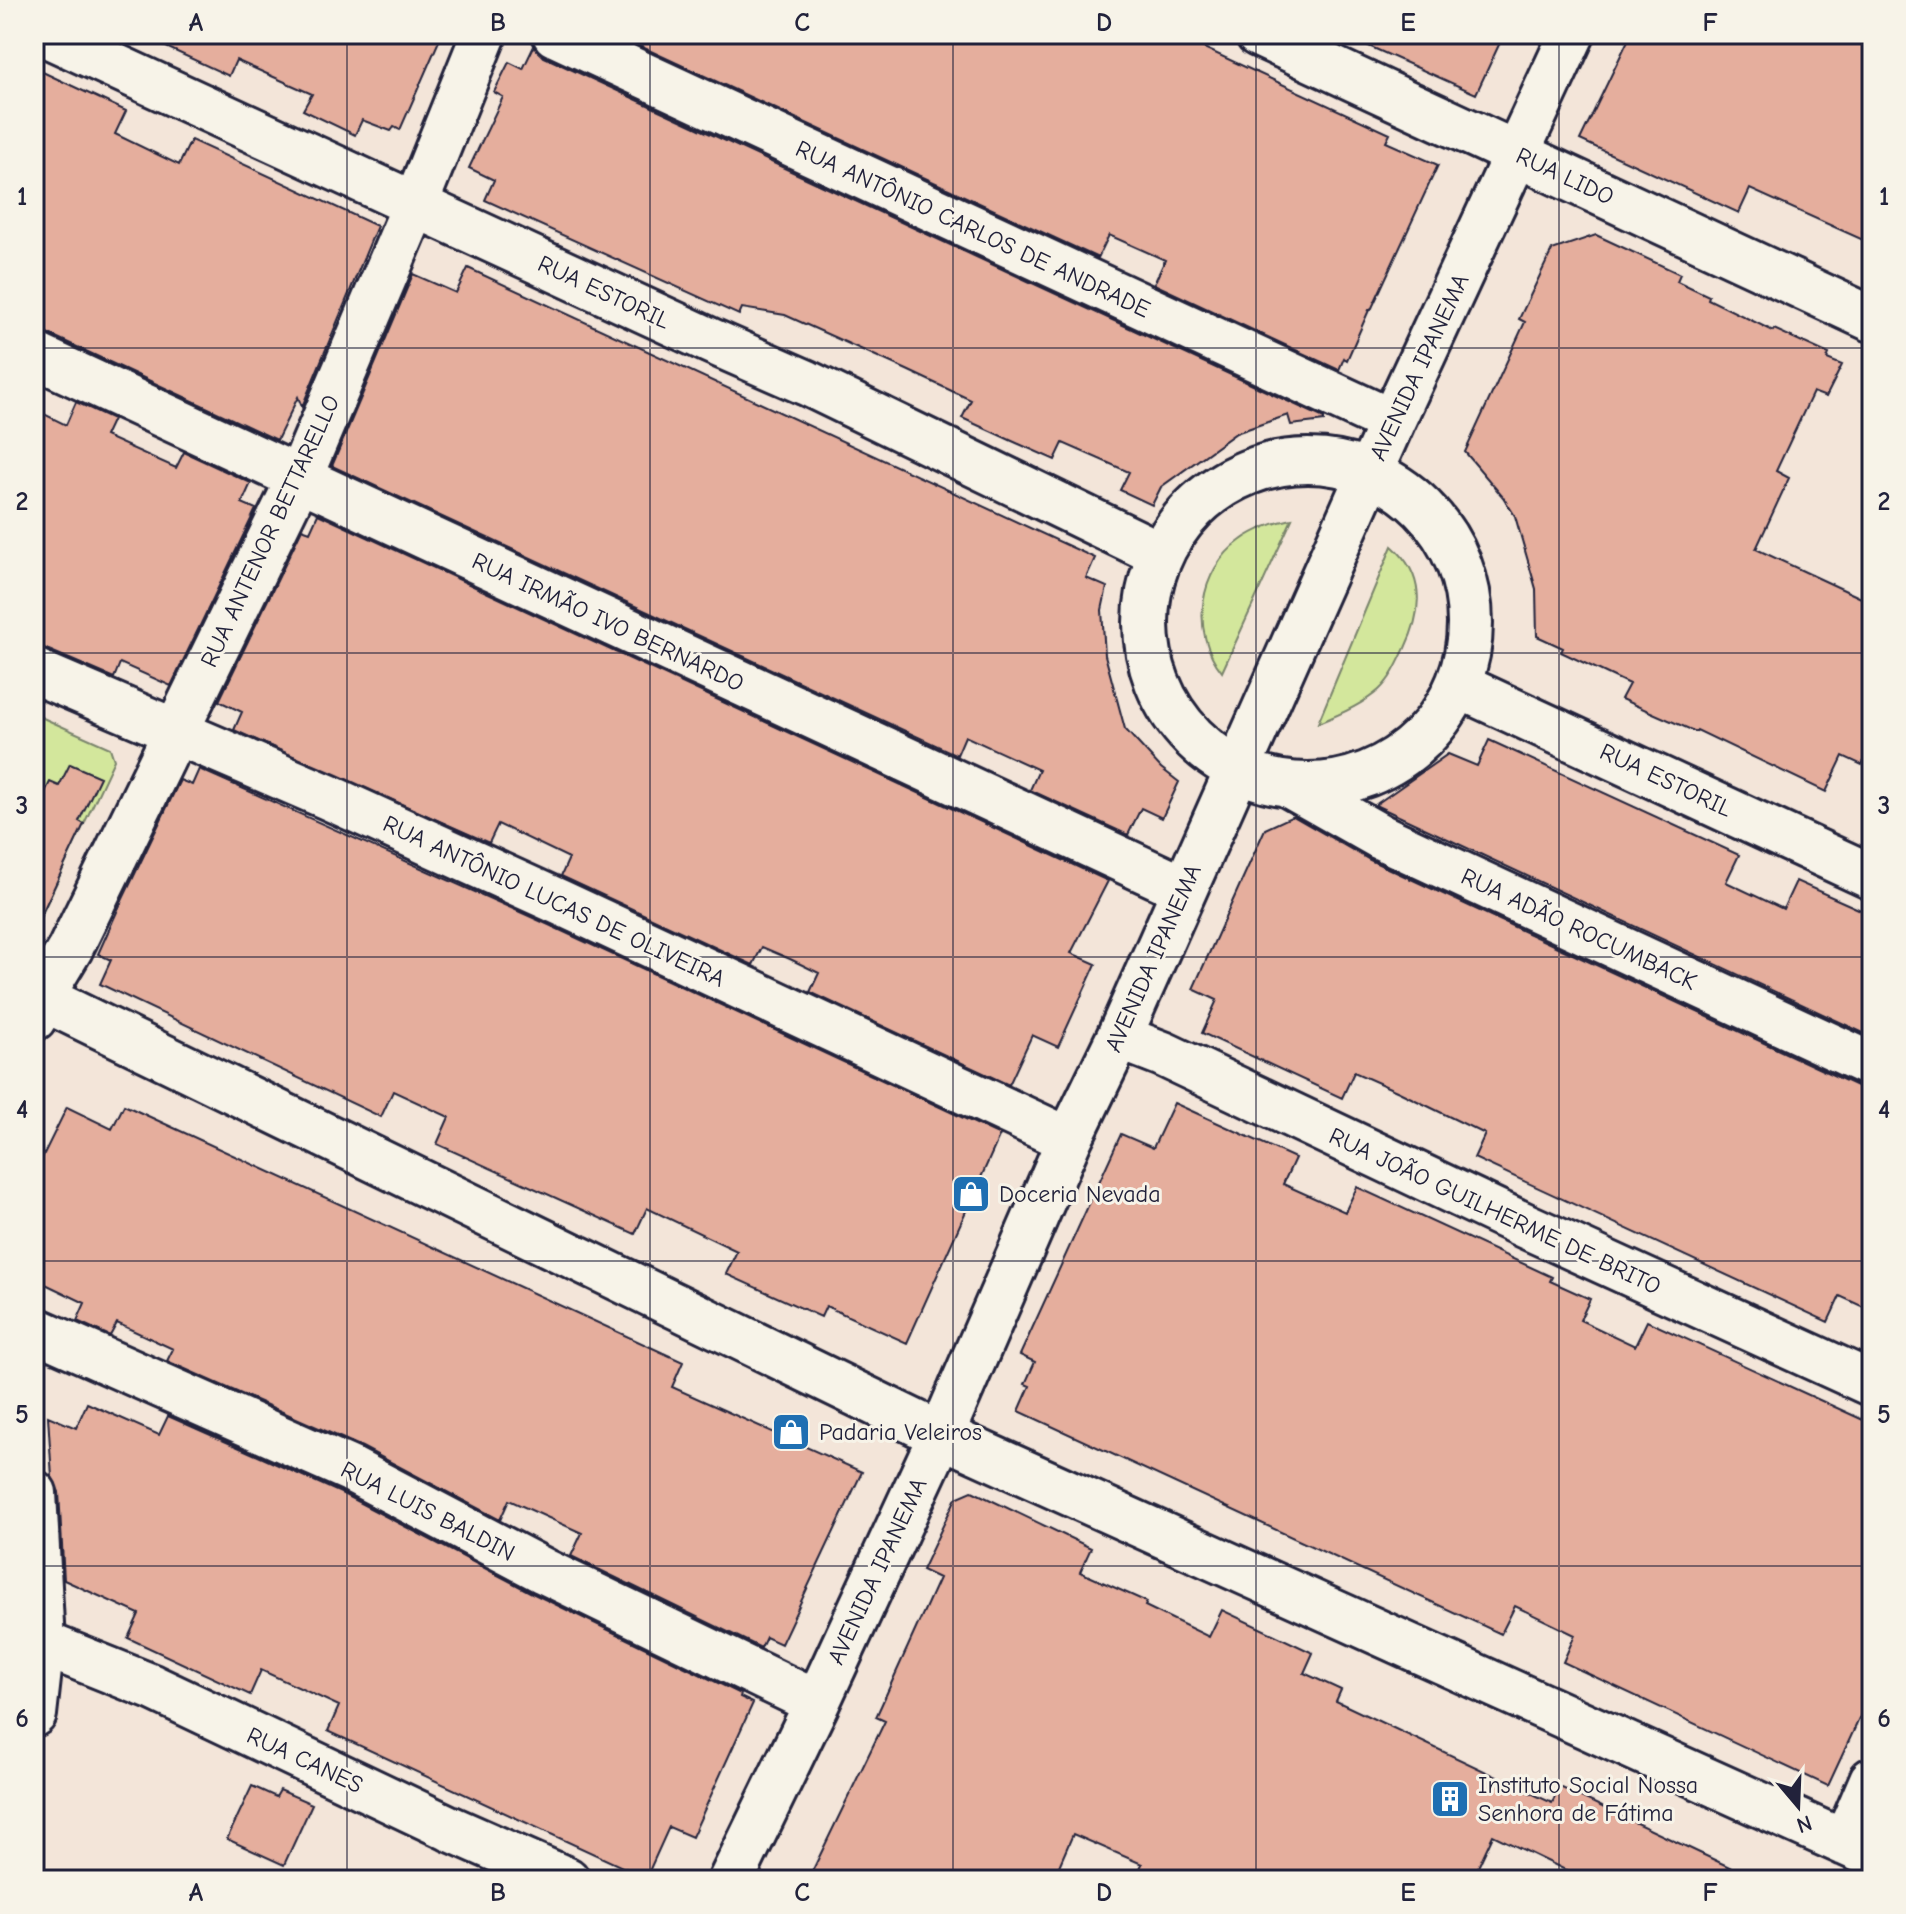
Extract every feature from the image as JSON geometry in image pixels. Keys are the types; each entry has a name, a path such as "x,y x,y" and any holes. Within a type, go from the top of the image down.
{"street":[{"name":"RUA ESTORIL","path":"45,34 807,383 1160,554"},
{"name":"RUA ANTENOR BETTARELLO","path":"36,1004 70,949 299,479 484,34"},
{"name":"RUA ANTÔNIO CARLOS DE ANDRADE","path":"555,34 1392,422"},
{"name":"RUA LIDO","path":"1258,34 1872,319"},
{"name":"AVENIDA IPANEMA","path":"731,1880 941,1435 1069,1140 1119,1037 1392,422 1572,34"},
{"name":"RUA IRMÃO IVO BERNARDO","path":"34,355 1183,888"},
{"path":"1289,462 1330,462 1370,473 1407,494 1437,524 1459,561 1470,602 1470,645 1459,686 1437,722 1408,752 1372,773 1331,785 1289,785 1238,771 1202,748 1173,717 1153,679 1145,637 1147,594 1160,554 1182,520 1202,501 1213,491 1249,472 1289,462"},
{"name":"RUA ANTÔNIO LUCAS DE OLIVEIRA","path":"34,671 328,797 1069,1140"},
{"name":"RUA ESTORIL","path":"1459,686 1872,877"},
{"name":"RUA ADÃO ROCUMBACK","path":"1289,785 1381,837 1872,1065"},
{"path":"36,1004 941,1435 1859,1849 1872,1780"},
{"name":"RUA JOÃO GUILHERME DE BRITO","path":"1119,1037 1163,1054 1526,1226 1872,1384"},
{"name":"RUA LUIS BALDIN","path":"34,1329 352,1470 544,1571 817,1703"},
{"path":"34,1493 42,1643 34,1714"},
{"name":"RUA CANES","path":"42,1643 152,1687 449,1828 567,1880"}],"green space":[{"path":"1292,519 1222,672 1205,639 1203,621 1203,602 1215,568 1227,553 1252,533"},
{"path":"1392,546 1410,569 1418,594 1411,634 1394,670 1379,690 1350,709 1318,723"},
{"path":"34,714 110,748 114,760 40,918 34,914"}],"building":[{"path":"138,34 442,34 400,130 394,127 391,131 362,120 355,135 303,110 312,94 236,60 229,76"},
{"path":"614,34 1174,34 1390,134 1386,142 1438,165 1347,360 1344,358 1339,370 1154,284 1165,260 1109,235 1098,258"},
{"path":"1342,34 1504,34 1476,94"},
{"path":"1631,34 1872,34 1872,244 1750,189 1739,213 1580,140"},
{"path":"534,46 544,57 1324,418 1324,421 1291,425 1288,415 1236,433 1161,487 1152,505 1120,490 1129,472 1063,443 1055,460 962,418 971,400 907,370 785,315 742,308 739,315 485,200 494,180 469,168 503,97 494,92 509,62 523,69"},
{"path":"34,68 126,111 115,134 179,165 191,140 377,226 302,407 298,397 277,440 45,332 34,330"},
{"path":"1596,235 1680,274 1677,281 1709,296 1708,299 1829,354 1827,359 1842,365 1826,397 1813,392 1776,471 1789,478 1756,549 1872,603 1872,743 1862,765 1843,756 1826,792 1697,730 1621,699 1629,684 1561,652 1563,648 1537,636 1536,589 1515,516 1465,452 1525,322 1519,319 1552,250"},
{"path":"468,268 1095,558 1086,578 1107,587 1102,610 1105,655 1125,729 1161,768 1179,782 1162,818 1141,808 1128,835 1030,790 1039,770 965,736 957,755 332,466 413,274 456,293"},
{"path":"76,402 113,419 105,436 176,468 184,452 251,483 242,503 256,509 171,686 120,663 114,678 34,646 34,409 66,425"},
{"path":"318,514 1108,881 1071,953 1096,964 1058,1047 1032,1035 1009,1085 810,992 819,973 790,959 762,947 753,965 561,876 569,858 498,824 489,843 234,730 242,712 219,701 302,529 310,532"},
{"path":"1489,740 1739,855 1726,882 1783,909 1796,881 1872,915 1872,1037 1375,805 1448,754 1477,766"},
{"path":"70,764 100,777 79,821 84,824 34,930 34,814 50,782 59,786"},
{"path":"199,769 549,925 1000,1135 907,1343 826,1306 821,1317 726,1274 737,1251 647,1208 635,1234 437,1144 449,1117 393,1091 381,1117 100,984 111,960 98,954 120,905 180,780 192,785"},
{"path":"1293,816 1370,860 1861,1088 1872,1090 1872,1311 1840,1296 1828,1322 1474,1158 1485,1134 1399,1092 1354,1072 1342,1098 1202,1033 1217,1000 1193,989 1265,829"},
{"path":"1174,1103 1295,1158 1283,1184 1345,1212 1357,1187 1552,1277 1550,1281 1590,1299 1580,1320 1635,1346 1647,1321 1872,1424 1872,1691 1828,1786 1563,1662 1575,1635 1515,1606 1501,1634 1019,1411 1030,1386 1025,1384 1035,1362 1020,1355 1121,1134 1153,1148"},
{"path":"124,1105 683,1362 672,1387 862,1472 781,1644 766,1637 761,1648 571,1556 582,1533 509,1500 500,1520 362,1447 167,1361 173,1349 117,1323 110,1336 77,1321 85,1303 37,1280 34,1154 42,1158 67,1107 112,1129"},
{"path":"87,1403 159,1435 168,1416 341,1493 532,1593 741,1694 740,1697 753,1703 692,1837 669,1827 646,1878 328,1731 339,1706 261,1670 250,1695 128,1638 139,1614 64,1580 59,1492 52,1477 48,1416 76,1428"},
{"path":"972,1491 1091,1548 1080,1572 1147,1602 1145,1606 1209,1637 1222,1610 1313,1653 1304,1673 1341,1690 1336,1701 1552,1803 1560,1787 1757,1880 1586,1880 1493,1835 1472,1880 1135,1880 1142,1864 1073,1834 1053,1880 808,1880 885,1721 876,1717 939,1578 922,1570 956,1498"},
{"path":"252,1786 276,1797 280,1790 312,1804 284,1865 227,1839"}],"place":[{"name":"Doceria Nevada","path":"971,1194"},
{"name":"Padaria Veleiros","path":"791,1432"},
{"name":"Instituto Social Nossa Senhora de Fátima","path":"1450,1799"}]}
